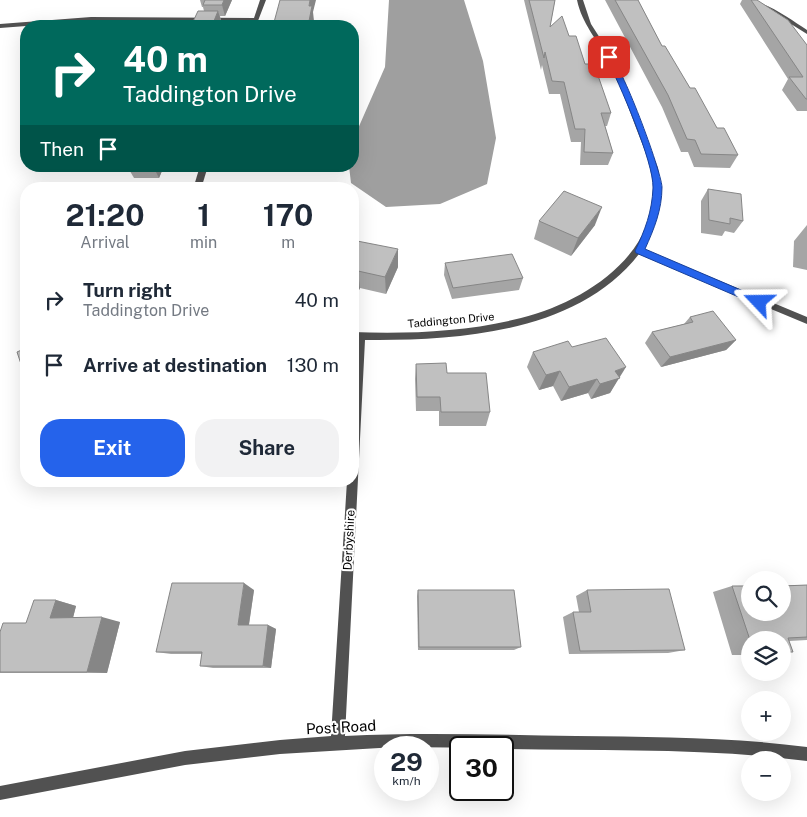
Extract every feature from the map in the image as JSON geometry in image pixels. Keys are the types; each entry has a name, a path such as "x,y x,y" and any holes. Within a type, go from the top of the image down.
{"street":[{"path":"78,20 256,20 263,0"},
{"name":"Taddington Drive","path":"359,337 439,334 492,329 521,323 557,311 601,287 639,251 653,222 657,202 654,167 619,77 587,24 580,0"},
{"path":"747,0 777,13 807,32"},
{"path":"0,26 20,24"},
{"path":"639,251 807,321"},
{"name":"Derbyshire","path":"338,743 350,487"},
{"name":"Post Road","path":"0,793 185,758 280,747 396,740 689,745 777,750 807,754"}],"shaded area":[{"path":"389,0 464,0 483,61 496,138 487,184 440,204 386,207 359,188 359,182 351,182 350,172 359,172 359,126 385,67"}],"building":[{"path":"205,0 224,0 222,5 203,5"},
{"path":"280,0 310,0 309,6 312,6 309,20 275,20"},
{"path":"529,0 555,0 550,27 562,16 569,36 576,36 585,64 594,64 611,113 601,113 613,153 584,152 585,129 575,129 564,82 552,81"},
{"path":"615,0 638,0 662,46 665,46 690,88 695,88 717,128 724,128 738,155 701,154 695,140 687,139 668,95"},
{"path":"751,0 757,0 788,20 807,45 807,99 789,77 803,77"},
{"path":"198,11 218,11 214,20 194,20"},
{"path":"708,189 741,194 743,221 730,218 730,224 709,220"},
{"path":"564,191 602,207 578,238 539,221"},
{"path":"359,241 398,249 385,277 359,271"},
{"path":"512,254 523,278 453,288 445,263"},
{"path":"713,311 736,340 670,357 652,332 693,322 690,317"},
{"path":"606,338 626,367 615,371 620,378 600,384 597,379 569,387 560,371 546,375 533,352 568,341 572,347"},
{"path":"446,363 447,373 486,373 490,412 441,412 440,397 417,397 416,364"},
{"path":"172,583 244,583 238,625 268,625 263,666 200,666 202,652 156,652"},
{"path":"807,585 807,637 791,638 791,631 747,631 744,621 791,621 791,586"},
{"path":"732,586 741,586 741,613"},
{"path":"669,589 685,650 580,651 573,612 591,612 587,590"},
{"path":"418,590 514,590 521,647 419,647"},
{"path":"34,600 56,600 50,618 102,617 87,672 0,672 0,632 3,623 26,623"}],"route":[{"path":"609,57 619,77 654,167 657,202 653,222 639,251 759,302"}]}
